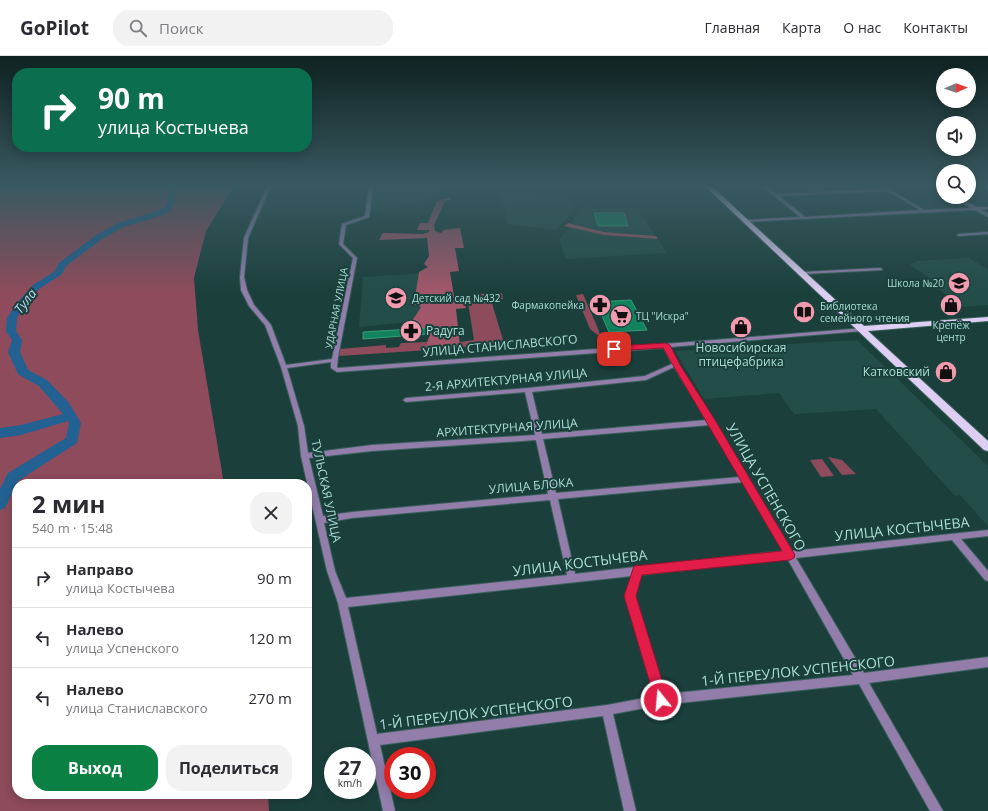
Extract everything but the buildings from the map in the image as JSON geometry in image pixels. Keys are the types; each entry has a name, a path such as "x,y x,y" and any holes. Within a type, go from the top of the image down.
{"main road":[{"path":"746,221 988,447"},
{"name":"УЛИЦА СТАНИСЛАВСКОГО","path":"862,329 988,319"}],"street":[{"name":"ТУЛЬСКАЯ УЛИЦА","path":"253,221 246,238 242,276 244,290 252,306 268,325 284,367 301,426 310,479"},
{"name":"УДАРНАЯ УЛИЦА","path":"335,360 354,258 341,244 344,224 353,221"},
{"path":"959,235 988,234"},
{"path":"802,273 880,269"},
{"name":"УЛИЦА СТАНИСЛАВСКОГО","path":"335,360 334,368 340,371 862,329"},
{"name":"УЛИЦА УСПЕНСКОГО","path":"666,345 676,365 712,422 790,555 860,680 937,811"},
{"path":"284,367 335,360"},
{"name":"2-Я АРХИТЕКТУРНАЯ УЛИЦА","path":"406,400 646,378 676,365"},
{"path":"528,390 572,578"},
{"name":"АРХИТЕКТУРНАЯ УЛИЦА","path":"305,456 372,448 539,437 712,422"},
{"name":"УЛИЦА БЛОКА","path":"319,520 360,514 745,479"},
{"name":"ТУЛЬСКАЯ УЛИЦА","path":"312,488 331,571 343,603 389,811"},
{"name":"УЛИЦА КОСТЫЧЕВА","path":"343,603 988,533"},
{"path":"954,537 988,577"},
{"path":"638,570 630,596 661,700"},
{"name":"1-Й ПЕРЕУЛОК УСПЕНСКОГО","path":"373,740 607,710 661,700 860,680 988,662"},
{"path":"607,710 630,811"}],"shaded area":[{"path":"0,221 212,221 206,231 194,278 198,330 223,479 12,479 12,799 268,799 269,811 0,811"},
{"path":"429,221 436,221 434,225 435,231 441,233 444,230 460,228 464,248 455,248 459,271 450,272 455,302 464,301 466,308 456,309 460,345 425,348 430,334 429,328 408,329 421,307 414,304 419,272 428,267 424,264 429,256 427,238 379,240 383,233 423,234 429,232 429,230 417,230 420,223 428,223"},
{"path":"507,221 565,221 557,230 508,224"},
{"path":"572,221 646,221 656,236 604,232 571,223"},
{"path":"568,223 604,232 656,236 658,239 604,235 564,226"},
{"path":"570,227 604,235 658,239 667,253 566,259 559,240"},
{"name":"Школа №20","path":"968,258 988,269 988,305 964,307 928,282 928,277 910,265 918,261"},
{"name":"Детский сад №432","path":"428,273 432,320 359,327 363,277"},
{"path":"502,293 503,299 491,300 503,340 555,338 555,340 450,348 449,346 460,345 460,342 474,340 468,303 475,294"},
{"path":"583,294 599,331 600,337 590,329 576,295"},
{"path":"857,340 988,466 988,526 960,495 955,496 876,409 794,414 779,393 704,399 675,351"},
{"path":"427,342 425,348 444,346 444,349 339,356 340,349 386,345 386,348 399,347 401,343"},
{"path":"828,457 842,460 856,474 842,475"},
{"path":"822,459 834,476 821,477 810,460"}],"waterway":[{"name":"Тула","path":"71,416 65,406 43,383 23,372 14,352 17,340 11,331 12,318 20,305 36,287 59,272 62,265 76,253 99,237 121,225 133,221"},
{"path":"0,433 21,430 71,416"},
{"name":"Тула","path":"12,479 72,440 75,423 71,416"},
{"name":"Тула","path":"0,504 12,479"}],"place":[{"name":"Школа №20","path":"959,283"},
{"name":"Детский сад №432","path":"396,298"},
{"name":"Фармакопейка","path":"600,305"},
{"name":"Крепёж центр","path":"951,305"},
{"name":"Библиотека семейного чтения","path":"804,312"},
{"name":"ТЦ \"Искра\"","path":"621,316"},
{"name":"Новосибирская птицефабрика","path":"741,327"},
{"name":"Радуга","path":"411,331"},
{"name":"Катковский","path":"946,372"}],"route":[{"path":"614,349 666,345 676,365 712,422 790,555 638,570 630,596 661,700"}]}
